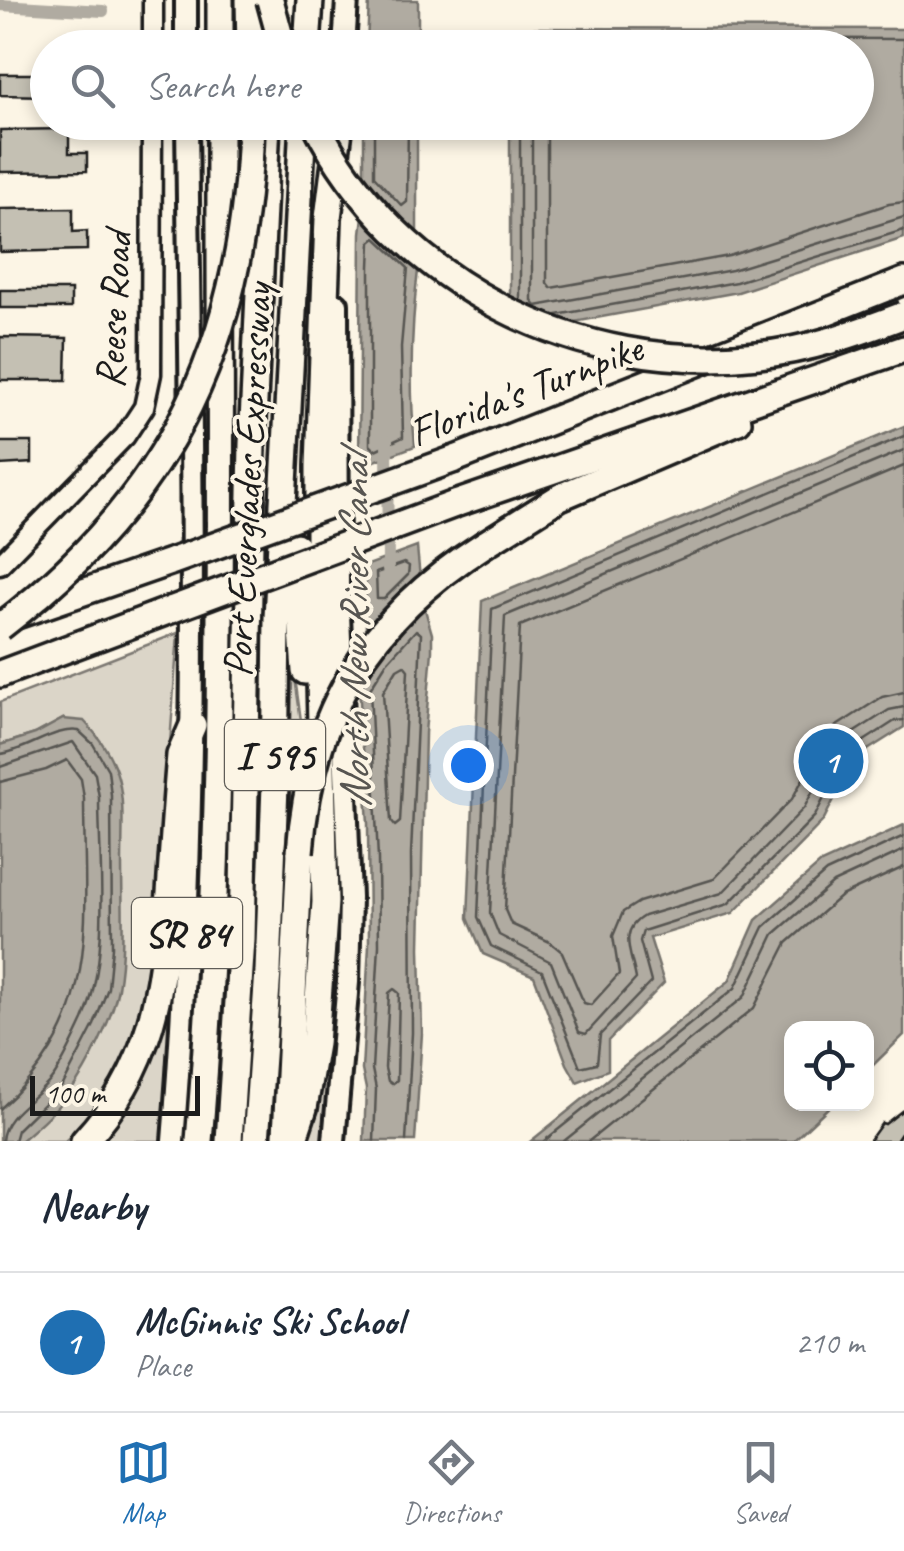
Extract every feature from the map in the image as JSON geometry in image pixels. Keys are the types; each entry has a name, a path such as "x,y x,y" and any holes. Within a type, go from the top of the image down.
{"highway":[{"path":"220,0 220,30"},
{"path":"249,0 250,30"},
{"path":"271,30 272,0"},
{"path":"272,0 279,30"},
{"path":"308,30 310,0"},
{"name":"Port Everglades Expressway","path":"199,1141 211,960 218,734 220,140"},
{"path":"0,624 62,577 125,508 192,400 212,353 240,252 250,140"},
{"path":"229,1141 244,887 252,444 266,140"},
{"name":"Port Everglades Expressway","path":"256,1141 268,970 277,618 302,140"},
{"path":"289,1141 304,1108 316,1044 325,902 320,744 321,387 331,140"},
{"path":"337,140 355,187 416,250 490,302 568,336 660,356 758,356 822,344 904,314"},
{"name":"Florida's Turnpike","path":"0,624 455,459 904,281"},
{"name":"Florida's Turnpike","path":"0,674 455,504 904,349"},
{"path":"289,1141 303,813 317,747 353,670 406,606 438,577 560,496 651,460 879,358"},
{"path":"290,369 297,593 311,713 320,744"},
{"path":"84,1141 127,1082 158,1005 180,756 193,725"}],"main road":[{"path":"186,0 186,30"},
{"path":"345,30 347,0"},
{"name":"SR 84","path":"173,1141 185,964 193,725 187,140"},
{"path":"331,140 338,588 350,912 334,1141"}],"street":[{"path":"153,0 153,30"},
{"name":"Reese Road","path":"0,564 125,436 144,407 151,374 152,140"}],"shaded area":[{"path":"178,633 154,966 142,1014 124,1061 83,1123 65,1141 20,1141 71,1091 104,1028 117,991 63,719 35,734 0,745 0,702"},
{"path":"295,678 305,749 294,797 289,849 292,679"},
{"path":"338,912 338,968 324,1141 306,1141 326,1057"},
{"path":"171,1005 162,1141 99,1141 138,1086 154,1055"}],"water":[{"path":"369,0 418,0 418,30 368,30"},
{"path":"904,29 904,238 738,292 520,332 510,324 510,140 874,140 874,30 532,30"},
{"path":"364,140 417,140 417,237 364,180"},
{"path":"364,208 419,262 412,354 415,446 359,467 361,233"},
{"path":"904,426 904,727 855,758 823,821 733,913 650,938 664,983 608,1041 608,1070 577,1082 534,976 483,954 468,918 482,601"},
{"path":"417,547 420,579 366,634 365,566"},
{"path":"424,606 432,651 425,733 422,1033 415,1141 364,1141 368,823 359,686 393,639"},
{"path":"63,719 84,721 99,738 120,788 123,926 118,988 99,1042 70,1092 20,1141 0,1141 0,745 35,734"},
{"path":"904,825 904,1035 874,1064 874,1021 784,1021 784,1111 825,1111 793,1141 531,1141 729,981 756,920 821,863"}],"building":[{"path":"0,74 30,74 30,96 0,95"},
{"path":"0,130 30,130 30,140 69,140 69,153 87,153 87,171 0,172"},
{"path":"73,208 73,232 87,231 87,250 0,252 0,209"},
{"path":"0,290 71,290 71,308 0,308"},
{"path":"0,337 67,338 66,380 0,380"},
{"path":"0,442 32,442 32,463 0,465"},
{"path":"904,1109 904,1129 896,1141 869,1141 882,1123"}],"waterway":[{"path":"0,5 103,11"},
{"name":"North New River Canal","path":"387,440 388,570"}],"place":[{"name":"McGinnis Ski School","path":"831,761"}]}
